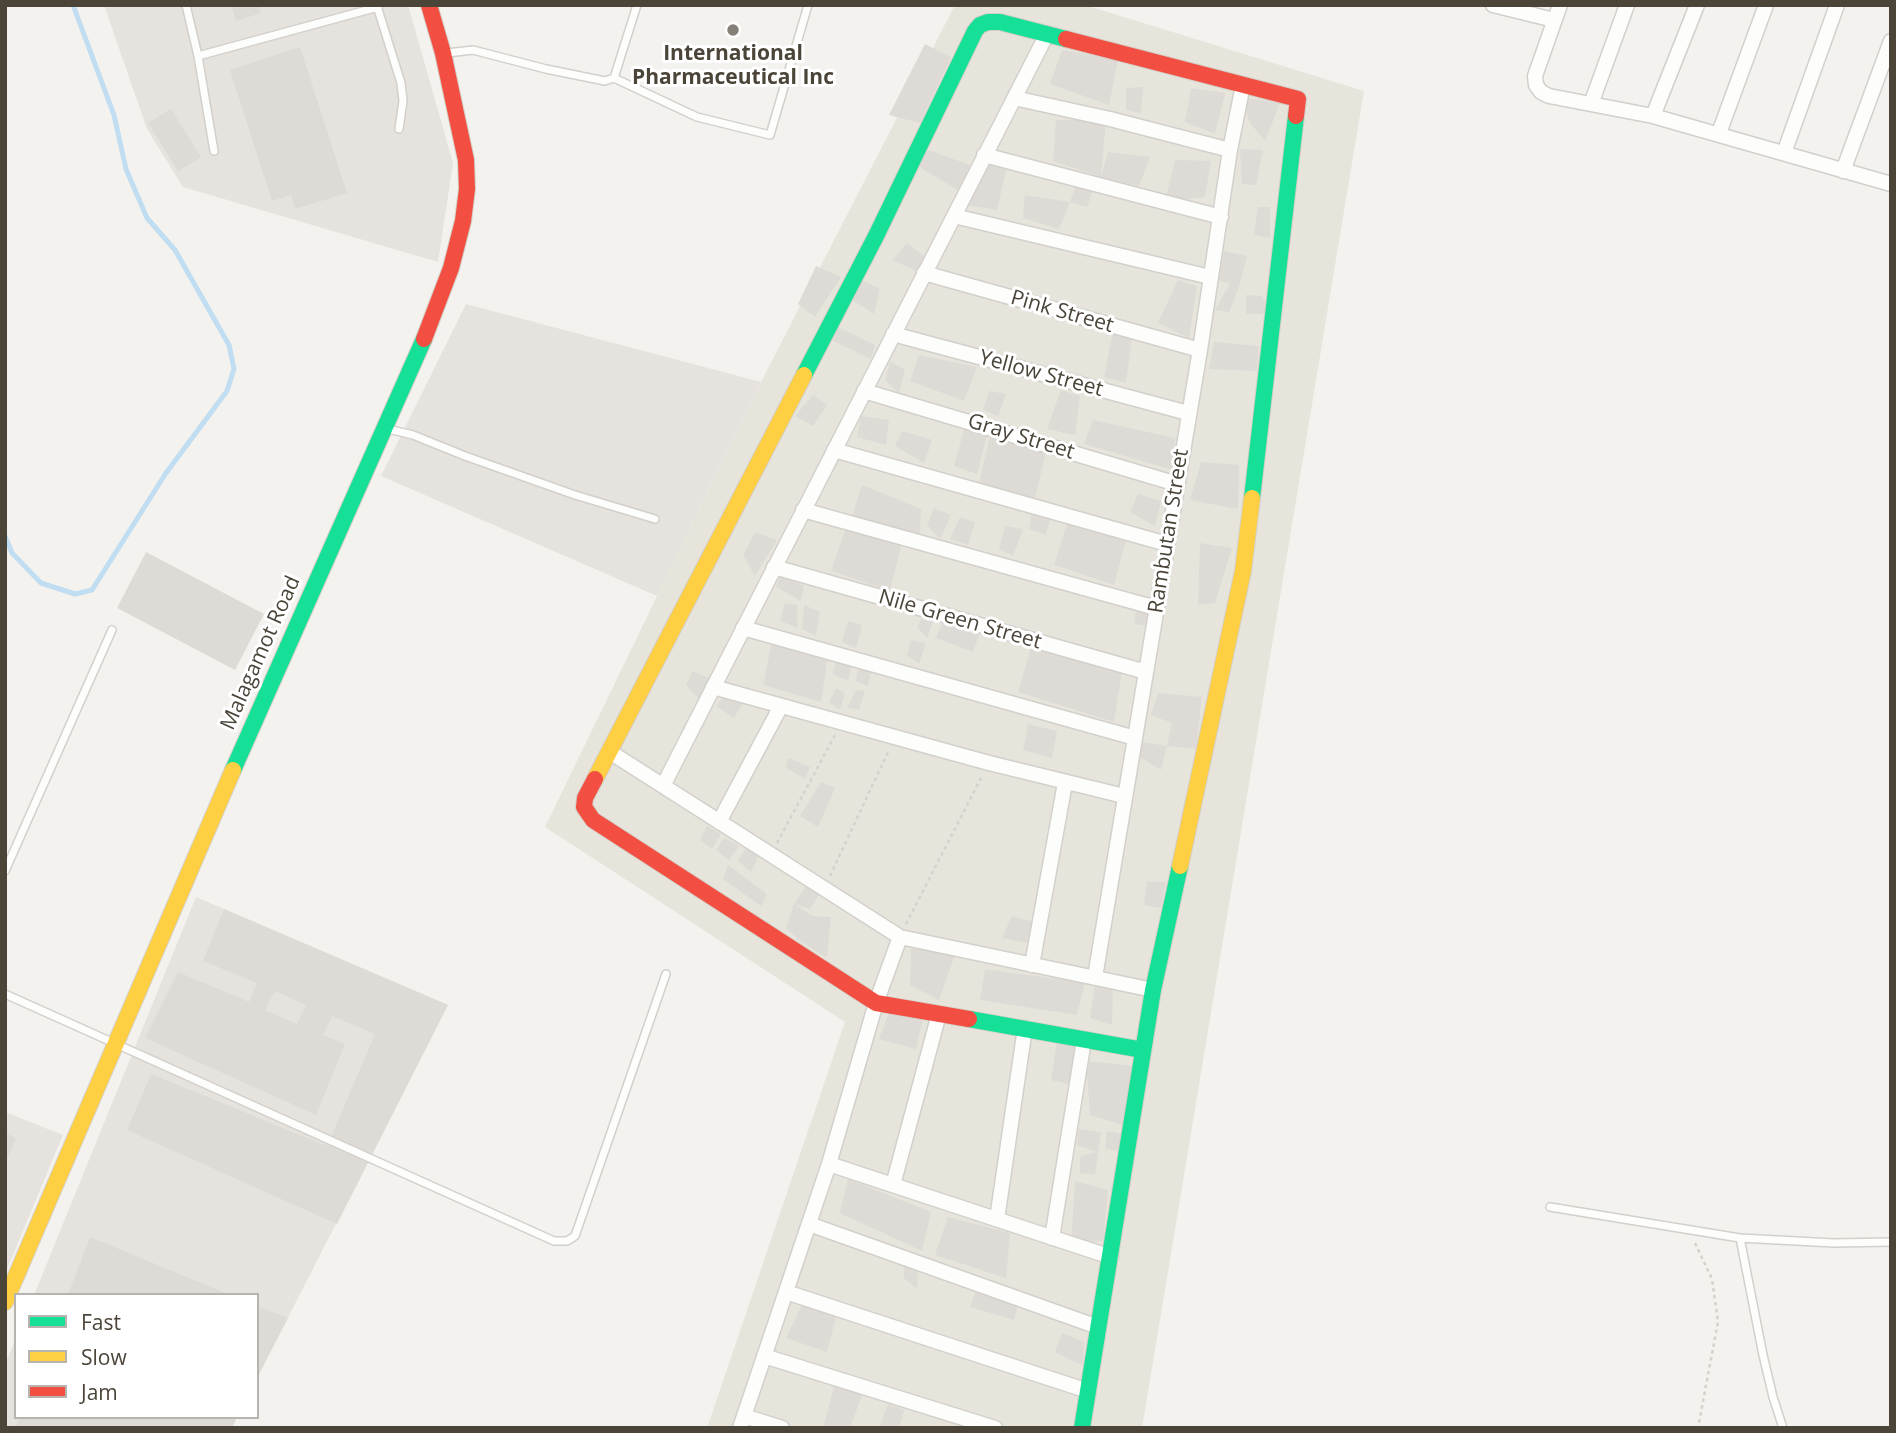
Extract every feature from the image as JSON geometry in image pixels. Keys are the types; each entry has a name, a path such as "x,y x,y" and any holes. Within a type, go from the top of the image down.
{"street":[{"name":"Malagamot Road","path":"5,1303 293,629 385,428 452,268 463,221 467,189 466,160 443,53 429,5"},
{"path":"1493,5 1554,20"},
{"path":"1560,5 1536,68 1536,85 1541,92 1549,96 1653,116 1719,133 1891,184"},
{"path":"1591,104 1627,5"},
{"path":"1653,116 1697,5"},
{"path":"1719,133 1766,5"},
{"path":"1784,153 1837,5"},
{"path":"1082,1428 1153,990 1242,571 1298,99 1000,22 988,22 975,31 876,236 585,798 584,807 587,815 876,1003 1143,1050"},
{"path":"663,786 1046,34"},
{"path":"1843,171 1891,41"},
{"name":"Rambutan Street","path":"1095,977 1200,350 1230,150 1243,85"},
{"path":"1014,98 1230,150"},
{"path":"984,155 1221,217"},
{"path":"954,216 1210,277"},
{"name":"Pink Street","path":"924,273 1200,350"},
{"name":"Yellow Street","path":"893,334 1188,413"},
{"name":"Gray Street","path":"864,391 1177,484"},
{"path":"834,450 1167,544"},
{"path":"803,510 1156,608"},
{"name":"Nile Green Street","path":"774,567 1146,672"},
{"path":"743,628 1135,738"},
{"path":"713,687 989,763 1124,796"},
{"path":"719,822 781,706"},
{"path":"610,751 900,937 1153,990"},
{"path":"1032,965 1065,783"},
{"path":"782,1428 742,1422 829,1164 876,1003 900,937"},
{"path":"893,1185 939,1014"},
{"path":"997,1219 1025,1028"},
{"path":"1052,1238 1084,1040"},
{"path":"829,1164 1111,1257"},
{"path":"809,1224 1098,1327"},
{"path":"786,1292 1088,1391"},
{"path":"764,1356 995,1428"}],"lane":[{"path":"186,5 215,151"},
{"path":"614,78 637,5"},
{"path":"443,53 472,50 605,81 614,78 697,117 770,135 808,5"},
{"path":"198,55 377,6 401,83 403,101 399,130"},
{"path":"385,428 413,435 575,495 655,519"},
{"path":"5,871 112,630"},
{"path":"5,994 554,1241 566,1241 575,1237 666,974"},
{"path":"1550,1207 1740,1238 1891,1242"},
{"path":"1740,1238 1763,1355 1783,1428"}],"path":[{"path":"771,855 842,722"},
{"path":"824,888 894,737"},
{"path":"900,937 989,763"},
{"path":"1688,1231 1712,1279 1718,1322 1699,1428"}],"shaded area":[{"path":"104,5 408,5 453,163 438,262 183,187 147,129"},
{"path":"955,5 1085,5 1364,91 1142,1428 707,1428 845,1022 545,827 761,382"},
{"path":"466,304 761,382 657,596 381,476"},
{"path":"196,897 448,1005 259,1374 259,1293 35,1293"},
{"path":"5,1112 63,1135 5,1274"},
{"path":"14,1343 14,1419 236,1419 232,1428 5,1428 5,1364"}],"building":[{"path":"231,5 258,5 261,13 236,21"},
{"path":"925,44 951,57 920,123 889,115"},
{"path":"300,47 347,193 295,209 291,195 272,201 230,70"},
{"path":"1062,50 1118,60 1109,105 1050,84"},
{"path":"1143,87 1141,113 1126,110 1126,88"},
{"path":"1191,88 1225,93 1215,134 1185,122"},
{"path":"1241,97 1280,103 1265,141 1250,123"},
{"path":"171,109 201,157 178,171 148,123"},
{"path":"1056,120 1106,120 1101,177 1053,161"},
{"path":"1240,149 1263,150 1256,185 1242,184"},
{"path":"928,150 970,165 959,191 918,166"},
{"path":"1108,152 1150,157 1139,186 1101,177"},
{"path":"1175,160 1211,161 1205,197 1165,202"},
{"path":"988,164 1007,166 997,210 966,205"},
{"path":"1076,185 1093,189 1087,207 1070,202"},
{"path":"1025,195 1070,202 1059,229 1023,218"},
{"path":"1258,207 1270,207 1270,238 1254,235"},
{"path":"907,243 924,256 918,272 893,260"},
{"path":"1224,251 1247,256 1229,312 1215,310 1230,284 1219,280"},
{"path":"816,266 841,277 815,317 798,304"},
{"path":"861,280 880,289 874,314 851,299"},
{"path":"1178,280 1197,286 1189,338 1158,323"},
{"path":"1246,295 1262,296 1273,314 1246,314"},
{"path":"836,326 875,345 871,359 829,339"},
{"path":"1113,331 1132,338 1126,383 1104,377"},
{"path":"1214,342 1259,346 1257,371 1209,369"},
{"path":"919,355 977,367 964,401 910,381"},
{"path":"890,362 905,369 899,393 885,380"},
{"path":"1061,390 1080,396 1075,435 1047,429"},
{"path":"989,391 1006,394 998,416 983,410"},
{"path":"813,395 827,405 813,426 795,416"},
{"path":"861,416 889,420 886,445 857,437"},
{"path":"1093,420 1175,438 1173,470 1084,444"},
{"path":"965,426 988,432 977,474 954,466"},
{"path":"902,431 932,440 924,463 895,446"},
{"path":"990,435 1046,452 1035,498 979,484"},
{"path":"1201,462 1239,465 1238,509 1190,500"},
{"path":"862,485 921,509 920,536 852,516"},
{"path":"1138,494 1161,501 1155,526 1130,512"},
{"path":"934,508 951,515 940,539 927,525"},
{"path":"1032,511 1051,516 1046,535 1029,529"},
{"path":"960,517 975,522 968,545 950,539"},
{"path":"1068,521 1126,540 1114,585 1054,565"},
{"path":"1005,526 1023,529 1013,556 999,549"},
{"path":"846,528 902,543 890,591 831,571"},
{"path":"755,532 777,540 755,576 743,555"},
{"path":"1200,543 1232,548 1215,603 1198,605"},
{"path":"146,552 264,614 235,670 117,608"},
{"path":"781,576 804,586 801,601 776,587"},
{"path":"785,603 797,605 798,628 780,621"},
{"path":"804,605 820,612 816,636 802,629"},
{"path":"1136,610 1151,612 1149,626 1134,624"},
{"path":"923,615 934,619 927,638 917,627"},
{"path":"848,621 862,625 856,648 842,642"},
{"path":"943,621 980,632 973,652 936,638"},
{"path":"911,640 926,643 919,664 907,655"},
{"path":"772,641 828,656 821,702 763,685"},
{"path":"1031,647 1122,672 1114,722 1018,692"},
{"path":"836,660 852,664 848,681 833,674"},
{"path":"858,667 871,671 868,686 856,681"},
{"path":"693,671 711,679 699,699 686,685"},
{"path":"836,688 845,693 840,710 829,702"},
{"path":"856,690 865,691 859,710 847,708"},
{"path":"1158,693 1202,697 1196,749 1167,746 1172,723 1151,715"},
{"path":"723,697 744,701 734,718 716,706"},
{"path":"1028,724 1057,731 1052,758 1023,750"},
{"path":"1141,742 1167,746 1161,770 1140,757"},
{"path":"788,758 810,767 805,779 786,768"},
{"path":"821,782 835,788 818,827 800,816"},
{"path":"707,826 721,834 712,849 700,840"},
{"path":"724,838 739,846 729,860 716,850"},
{"path":"746,848 758,857 751,872 738,861"},
{"path":"728,865 767,894 761,906 723,879"},
{"path":"1147,881 1166,882 1161,908 1144,905"},
{"path":"806,886 819,895 810,909 794,904"},
{"path":"794,904 812,916 831,917 827,958 786,928"},
{"path":"224,909 448,1005 337,1224 127,1130 151,1074 327,1146 375,1034 332,1016 323,1035 345,1044 316,1115 145,1038 178,972 249,1002 257,983 203,961","holes":["275,991 306,1005 297,1024 265,1010"]},
{"path":"1012,916 1032,922 1027,943 1002,938"},
{"path":"911,949 957,949 939,1000 910,985"},
{"path":"985,969 1085,983 1077,1015 980,1000"},
{"path":"1095,984 1113,987 1112,1025 1090,1018"},
{"path":"890,1011 923,1019 916,1049 879,1039"},
{"path":"1057,1041 1074,1043 1072,1085 1051,1080"},
{"path":"1086,1061 1133,1066 1123,1125 1090,1115"},
{"path":"1079,1129 1101,1132 1095,1175 1080,1173 1080,1156 1097,1152 1077,1145"},
{"path":"1107,1131 1124,1134 1121,1153 1105,1148"},
{"path":"5,1133 16,1138 5,1163"},
{"path":"848,1179 931,1212 922,1251 840,1213"},
{"path":"1075,1181 1108,1190 1103,1241 1071,1244"},
{"path":"948,1217 1010,1233 1006,1278 935,1255"},
{"path":"90,1237 225,1293 69,1293"},
{"path":"904,1264 918,1268 917,1289 904,1278"},
{"path":"976,1290 1018,1304 1014,1320 970,1307"},
{"path":"802,1305 836,1317 827,1352 786,1338"},
{"path":"259,1307 288,1318 259,1374"},
{"path":"1062,1333 1084,1342 1083,1366 1055,1352"},
{"path":"836,1379 862,1395 850,1428 823,1428"},
{"path":"888,1404 904,1410 899,1428 879,1428"},
{"path":"19,1419 236,1419 232,1428 15,1428"}],"waterway":[{"path":"5,536 12,553 41,583 75,594 92,590 166,473 227,391 234,369 229,345 175,250 147,218 126,169 114,115 73,5"}],"traffic: fast":[{"path":"804,375 876,236 975,31 988,22 1000,22 1066,39"},
{"path":"1252,498 1296,116"},
{"path":"233,770 424,339"},
{"path":"1082,1428 1153,990 1180,866"},
{"path":"969,1019 1143,1050"}],"traffic: slow":[{"path":"595,779 804,375"},
{"path":"1180,866 1243,571 1252,498"},
{"path":"5,1302 233,770"}],"traffic: jam":[{"path":"424,339 451,268 463,221 467,189 466,160 443,53 429,5"},
{"path":"1066,39 1298,99 1296,116"},
{"path":"595,779 585,798 584,807 593,820 876,1003 969,1019"}],"place":[{"name":"International Pharmaceutical Inc","path":"733,30"}]}
